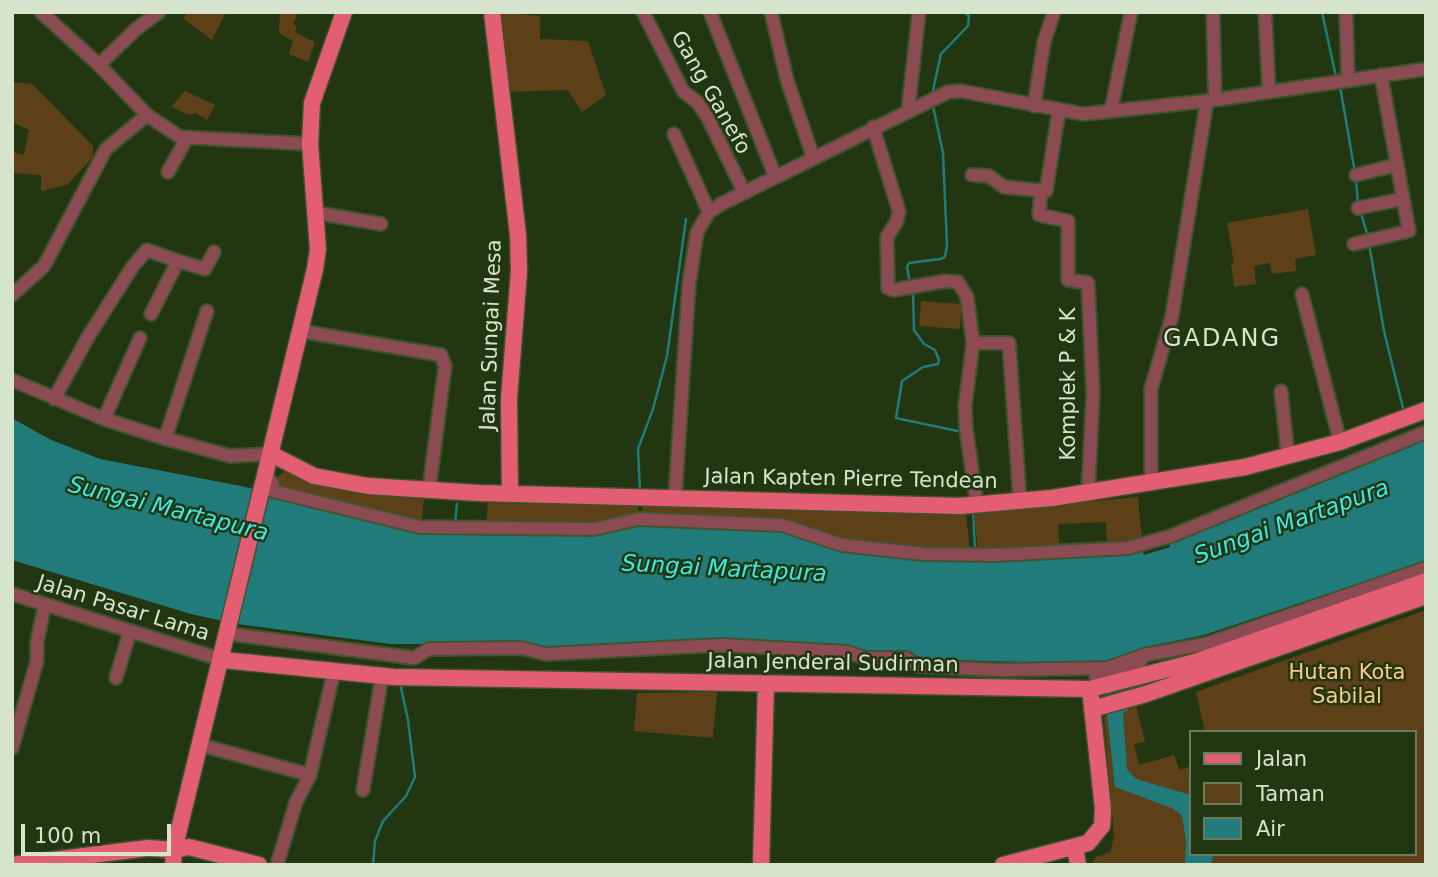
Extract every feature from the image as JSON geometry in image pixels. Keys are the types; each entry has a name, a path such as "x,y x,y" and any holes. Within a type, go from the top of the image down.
{"main road":[{"path":"174,857 223,660 233,636 271,454 317,259 317,213 310,145 312,103 344,12"},
{"name":"Jalan Sungai Mesa","path":"492,12 518,235 519,271 509,399 510,493"},
{"name":"Jalan Kapten Pierre Tendean","path":"271,454 314,475 340,482 429,489 973,505 1020,502 1151,484 1288,457 1340,442 1426,410"},
{"name":"Jalan Jenderal Sudirman","path":"223,660 388,677 766,684 1094,681 1128,672 1195,662 1426,581"},
{"path":"1097,707 1133,698 1426,596"},
{"path":"1003,865 1075,847 1092,840 1102,826 1094,681"},
{"path":"761,865 766,684"},
{"path":"174,857 189,847 259,865"},
{"path":"1075,847 1078,865"},
{"path":"12,865 148,848 174,857"}],"street":[{"path":"40,12 99,65 147,116 174,133 187,138 310,145"},
{"path":"99,65 135,30 159,12"},
{"name":"Gang Ganefo","path":"643,12 683,91 698,103 708,118 744,192"},
{"path":"710,12 775,176"},
{"path":"771,12 786,80 813,157"},
{"path":"908,111 919,12"},
{"path":"1034,106 1044,42 1054,12"},
{"path":"1111,111 1131,12"},
{"path":"1151,484 1151,389 1172,316 1211,101 1213,12"},
{"path":"1265,12 1269,92"},
{"path":"1346,12 1348,80"},
{"path":"675,498 689,284 697,232 709,212 744,192 922,103 961,91 1083,114 1211,101 1426,69"},
{"path":"1354,244 1409,231 1381,75"},
{"path":"972,175 989,176 1004,187 1046,191 1059,110"},
{"path":"12,295 44,266 106,149 147,116"},
{"path":"873,127 899,211 897,221 887,237 888,288 945,281 960,284 967,298 973,343 965,428 973,505"},
{"path":"674,134 709,212"},
{"path":"168,172 187,138"},
{"path":"1356,175 1396,165"},
{"name":"Komplek P & K","path":"1041,192 1040,215 1068,221 1068,280 1088,283 1093,405 1088,493"},
{"path":"1358,208 1402,199"},
{"path":"317,213 381,224"},
{"path":"54,399 88,337 142,253 150,250 205,269 214,252"},
{"path":"151,314 178,261"},
{"path":"1302,294 1340,442"},
{"path":"165,439 207,311"},
{"path":"300,331 440,355 445,366 429,489"},
{"path":"104,419 140,338"},
{"path":"973,343 1009,343 1020,502"},
{"path":"12,380 104,419 165,439 230,456 271,454"},
{"path":"1280,391 1288,457"},
{"path":"266,480 272,482 273,491 420,527 594,529 638,519 769,525 782,526 842,545 924,554 996,555 1128,548 1152,542 1426,432"},
{"path":"1128,672 1142,656 1206,644 1426,568"},
{"name":"Jalan Pasar Lama","path":"12,594 223,660"},
{"path":"12,748 37,661 37,642 45,604"},
{"path":"116,678 130,631"},
{"path":"233,636 414,658 429,649 521,648 546,654 560,654 721,645 847,652 865,658 906,658 918,666 999,670 1094,681"},
{"path":"277,865 296,802 310,775 334,671"},
{"path":"363,790 388,677"},
{"path":"201,745 310,775"}],"green space":[{"path":"187,12 226,12 212,40 184,19"},
{"path":"280,12 298,12 293,23 297,28 295,32 315,42 308,62 289,54 293,41 279,33"},
{"path":"497,12 540,16 540,39 588,41 606,95 582,112 568,90 505,92"},
{"path":"12,82 32,84 93,146 93,157 67,185 41,191 41,175 12,173 14,152 24,155 29,130 12,122"},
{"path":"185,91 215,105 207,120 195,113 190,115 171,107"},
{"path":"1308,209 1316,255 1295,259 1296,271 1272,274 1270,263 1254,266 1256,284 1234,287 1231,264 1234,263 1227,223"},
{"path":"921,301 962,304 960,329 919,326"},
{"path":"284,472 366,495 424,499 421,524 275,490 278,476"},
{"path":"1138,497 1142,540 1128,545 978,551 974,512","holes":["1106,522 1107,541 1059,543 1058,524"]},
{"path":"488,503 638,505 638,515 592,526 486,524"},
{"path":"643,503 966,515 970,551 934,551 642,518"},
{"name":"Hutan Kota Sabilal","path":"1426,610 1426,865 1091,865 1096,857 1110,852 1114,837 1104,718 1109,711 1136,706 1145,742 1134,744 1139,765 1174,755 1180,770 1190,766 1190,856 1417,856 1417,730 1203,730 1196,692"},
{"path":"717,692 713,738 634,731 637,693"}],"water":[{"name":"Sungai Martapura","path":"12,418 49,439 100,459 241,486 419,528 641,524 783,530 924,558 975,561 1142,550 1144,555 1170,547 1169,542 1426,434 1426,561 1204,635 1140,648 1120,660 1129,709 1123,713 1127,769 1136,779 1190,795 1190,856 1213,856 1210,865 1185,865 1186,841 1182,816 1174,809 1115,787 1103,677 1093,664 919,659 907,652 865,652 847,645 547,649 524,644 390,644 237,624 191,614 12,560"}],"waterway":[{"path":"932,95 941,54 968,26 969,16 964,12"},
{"path":"1322,12 1336,77"},
{"path":"1340,86 1355,173"},
{"path":"910,283 907,267 909,263 945,257 947,246 943,153 933,106"},
{"path":"1356,179 1358,204"},
{"path":"1360,210 1368,237"},
{"path":"640,493 638,449 653,409 667,356 686,219"},
{"path":"1369,244 1384,331 1404,412"},
{"path":"913,293 914,330 924,344 935,350 939,360 938,364 923,367 902,381 896,418 962,432"},
{"path":"455,522 457,504"},
{"path":"973,511 975,549"},
{"path":"373,865 375,841 383,821 406,796 415,777 400,683"}],"district":[{"name":"GADANG","path":"1222,340"}]}
